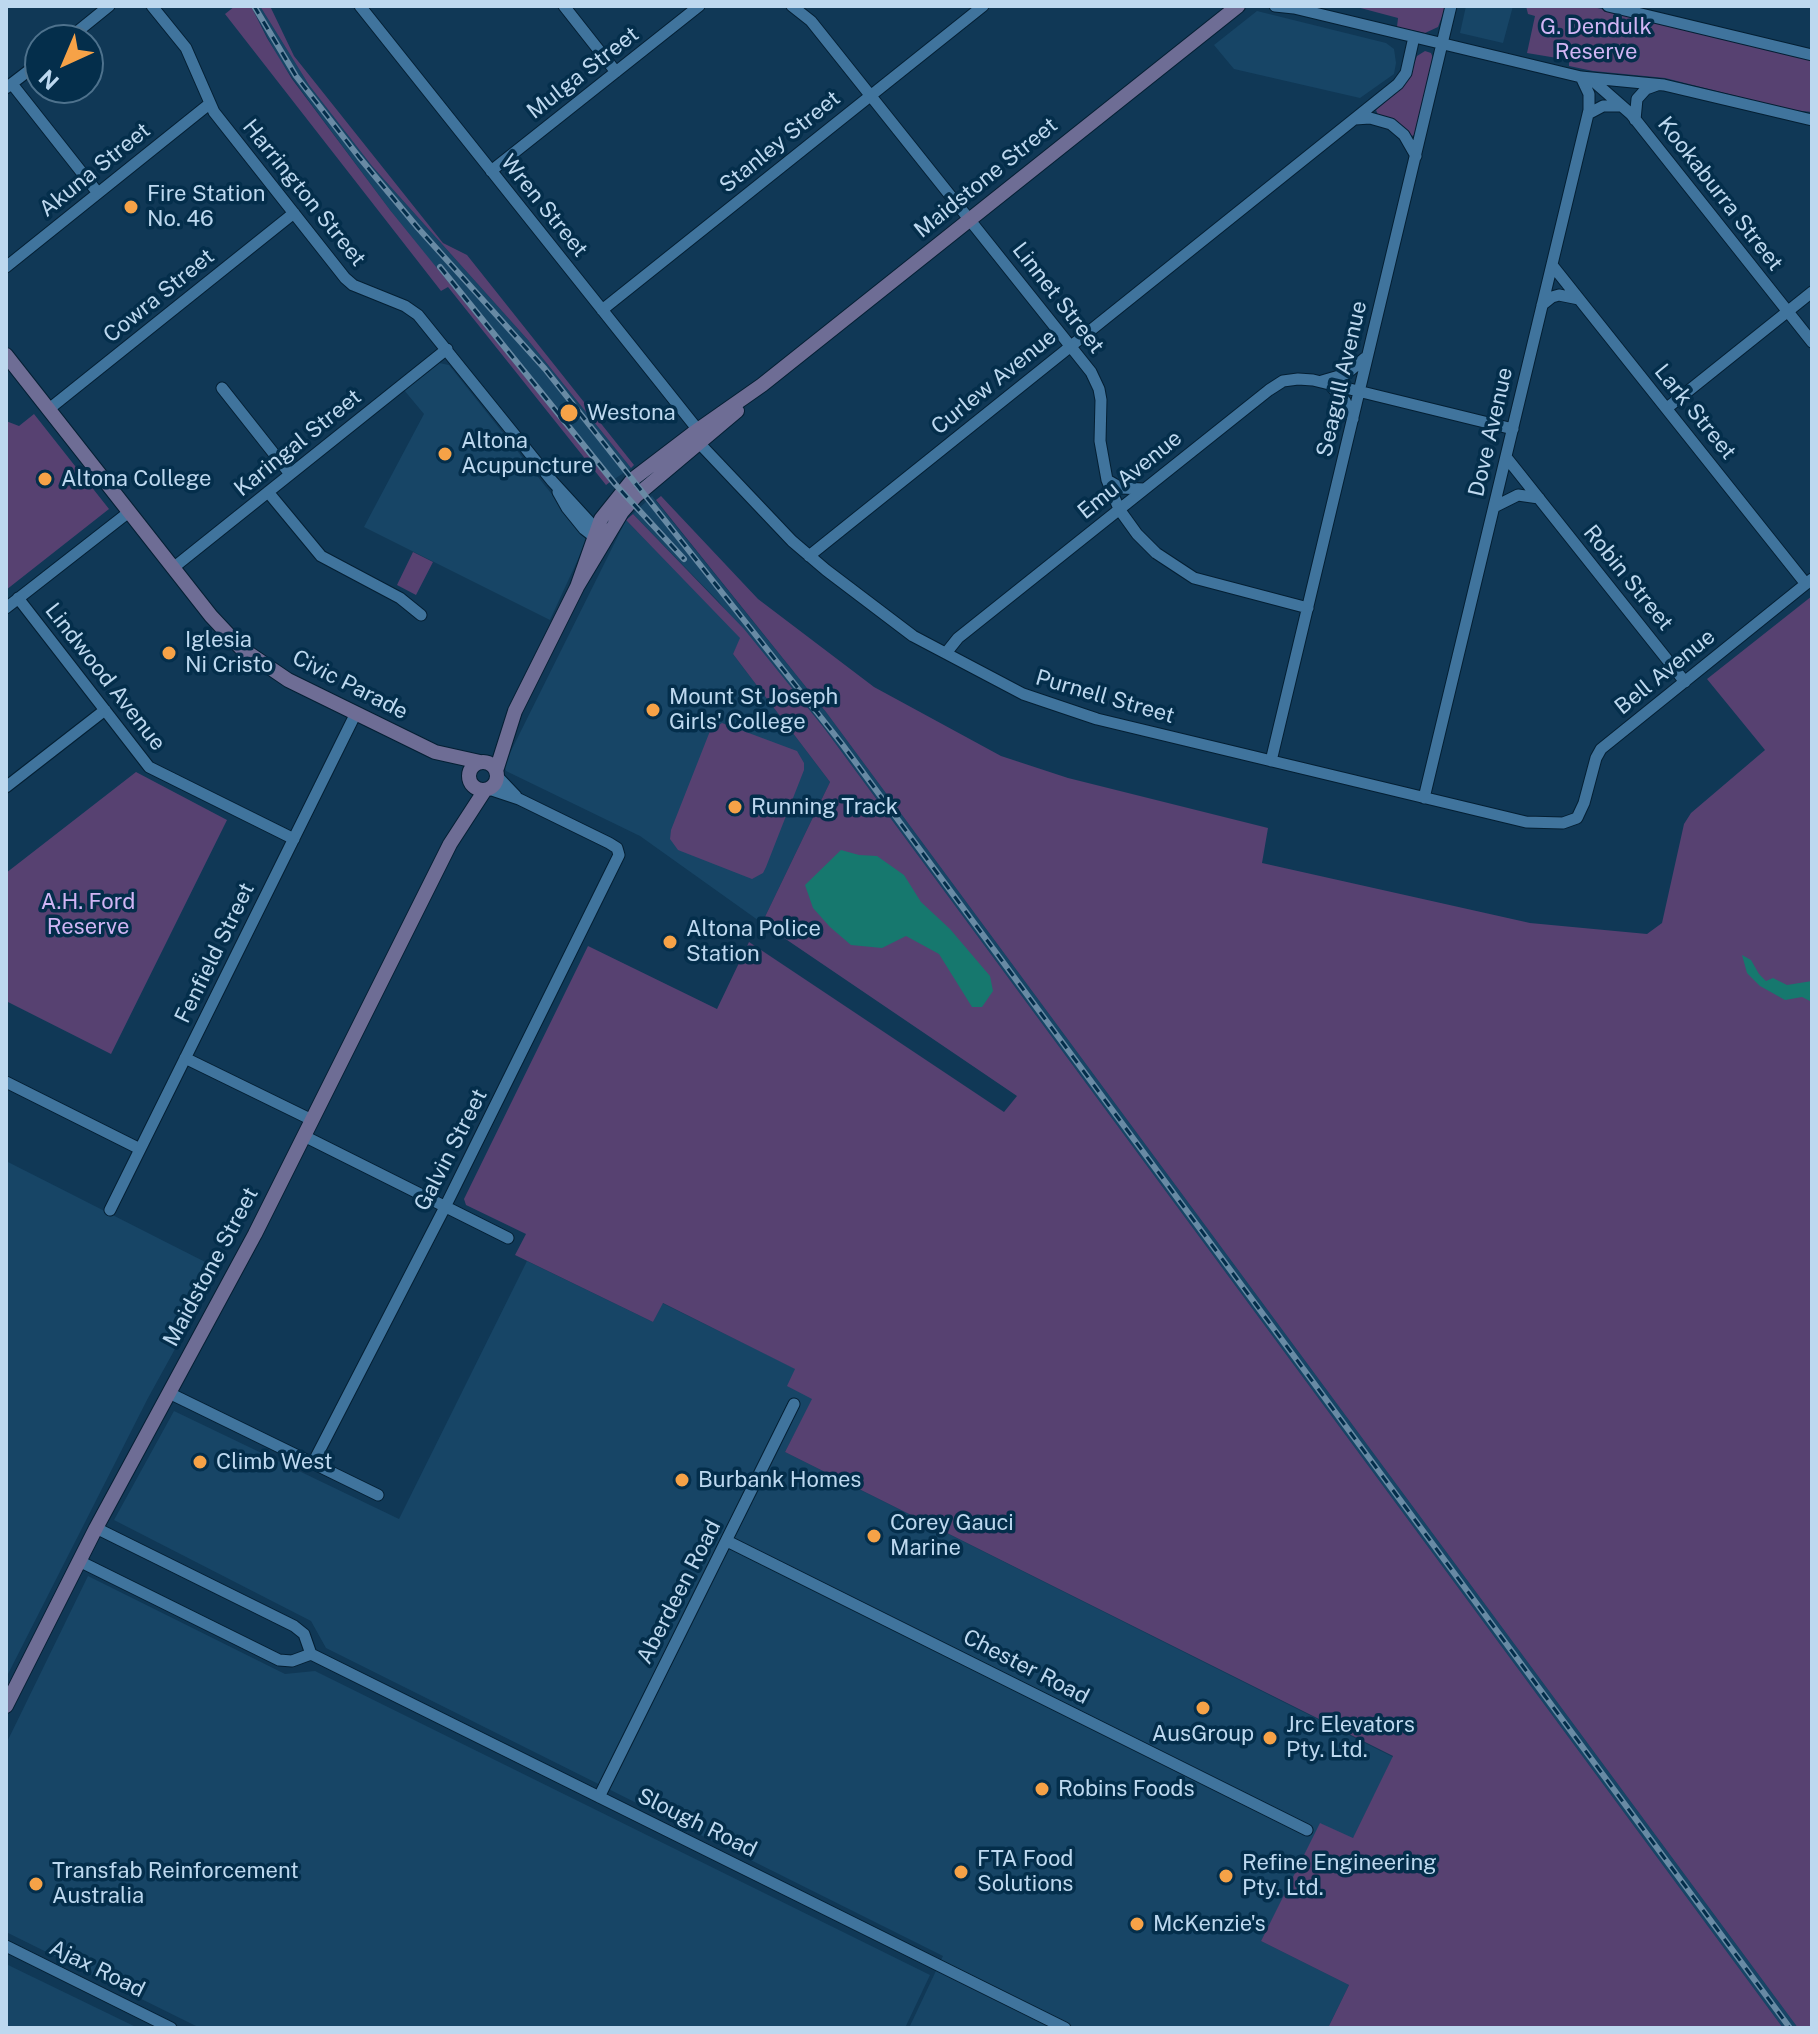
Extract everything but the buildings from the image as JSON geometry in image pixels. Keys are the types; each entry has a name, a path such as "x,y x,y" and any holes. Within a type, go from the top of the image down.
{"main road":[{"name":"Maidstone Street","path":"481,762 515,711 577,587 612,503 633,479 699,437 1238,6"},
{"name":"Civic Parade","path":"6,355 223,631 277,674 435,752 469,779"},
{"name":"Maidstone Street","path":"497,774 515,711"},
{"name":"Civic Parade","path":"435,752 481,762"},
{"path":"481,762 491,764 497,774 495,784 487,790 475,789 469,779 472,766 481,762"},
{"name":"Maidstone Street","path":"6,1706 96,1528 304,1136 450,844 467,797 469,779"},
{"name":"Maidstone Street","path":"450,844 487,790"}],"street":[{"path":"87,24 109,6"},
{"name":"Harrington Street","path":"152,6 186,48 208,105 349,282 412,310 424,321 552,481 567,508 584,529 598,535"},
{"name":"Wren Street","path":"360,6 699,437"},
{"path":"564,6 616,72"},
{"name":"Mulga Street","path":"491,171 699,6"},
{"name":"Linnet Street","path":"792,6 811,21 1091,372 1099,389 1101,453 1107,480 1119,509 1146,545 1181,572 1206,583 1308,608"},
{"name":"Stanley Street","path":"602,310 983,6"},
{"path":"1275,6 1292,7 1586,77 1661,85 1812,120"},
{"name":"Seagull Avenue","path":"1271,761 1451,6"},
{"path":"1608,6 1812,55"},
{"path":"1661,19 1664,6"},
{"name":"Curlew Avenue","path":"809,556 1402,80 1414,37"},
{"name":"Kookaburra Street","path":"1586,77 1635,120 1812,342"},
{"name":"Dove Avenue","path":"1424,798 1588,114 1590,97 1586,77"},
{"path":"1635,120 1639,96 1648,88 1661,85"},
{"path":"9,87 98,193"},
{"name":"Akuna Street","path":"6,267 208,105"},
{"path":"1588,114 1603,106 1622,106"},
{"path":"1355,119 1370,118 1391,124 1407,138 1416,156"},
{"name":"Cowra Street","path":"49,409 294,213"},
{"name":"Lark Street","path":"1552,265 1809,581"},
{"path":"1667,408 1812,292"},
{"path":"1542,305 1559,295 1579,300"},
{"name":"Karingal Street","path":"173,568 447,349"},
{"path":"1320,382 1345,375 1368,354"},
{"name":"Emu Avenue","path":"946,653 958,638 1277,384 1294,379 1320,382 1513,429"},
{"path":"1320,382 1340,394 1353,420"},
{"path":"222,388 290,474"},
{"name":"Purnell Street","path":"699,437 809,556 913,636 1042,702 1097,719 1526,822 1563,823 1577,818"},
{"name":"Robin Street","path":"1506,457 1685,682"},
{"path":"1107,480 1121,488 1144,489"},
{"path":"268,492 321,556 400,598 421,615"},
{"path":"1494,507 1518,495 1539,499"},
{"path":"6,608 129,512"},
{"name":"Bell Avenue","path":"1577,818 1598,753 1809,581"},
{"name":"Lindwood Avenue","path":"18,598 149,767 294,839"},
{"path":"6,787 105,710"},
{"name":"Fenfield Street","path":"110,1210 356,713"},
{"path":"497,774 519,799"},
{"path":"487,790 519,799"},
{"name":"Galvin Street","path":"313,1463 445,1207 618,858 619,851 613,845 519,799"},
{"path":"185,1058 312,1120"},
{"path":"6,1082 140,1149"},
{"path":"304,1136 508,1238"},
{"path":"169,1393 378,1495"},
{"name":"Aberdeen Road","path":"599,1797 794,1404"},
{"name":"Slough Road","path":"96,1528 294,1626 304,1634 311,1654 1048,2024 1065,2028"},
{"name":"Chester Road","path":"727,1541 1307,1830"},
{"path":"79,1561 279,1660 292,1661 311,1654"},
{"name":"Ajax Road","path":"6,1946 171,2028"}],"shaded area":[{"path":"251,6 260,6 309,85 372,166 528,340 631,468 610,482 567,432 390,210 309,101 279,59"},
{"path":"1466,6 1513,6 1503,43 1460,33"},
{"path":"1257,11 1386,43 1394,49 1394,74 1360,98 1234,69 1214,45"},
{"path":"439,363 449,365 585,536 585,544 550,620 364,527 424,414 404,390"},
{"path":"652,496 826,712 1798,2028 1783,2028 824,728 718,601 633,514"},
{"name":"Mount St Joseph Girls' College","path":"626,520 741,638 733,654 830,782 762,923 640,836 506,771 504,765"},
{"path":"841,850 877,856 904,875 921,902 950,929 990,976 993,991 982,1007 972,1007 939,954 906,936 882,948 851,945 830,927 813,908 805,885"},
{"path":"1742,955 1751,960 1766,981 1773,978 1787,985 1812,981 1812,1002 1802,997 1785,1000 1760,986 1747,973"},
{"path":"6,1161 219,1269 148,1398 6,1678"},
{"path":"527,1261 653,1322 662,1303 796,1369 813,1399 785,1452 1393,1757 1353,1839 1321,1824 1261,1941 1349,1985 1328,2028 909,2028 943,1956 326,1648 311,1621 114,1520 174,1411 399,1519"},
{"path":"88,1576 285,1674 315,1671 930,1975 905,2028 200,2028 6,1932 6,1744"},
{"path":"6,1964 138,2028 6,2028"}],"green space":[{"path":"235,6 251,6 292,79 390,210 610,482 606,485 448,287 441,291 225,14"},
{"path":"260,6 270,6 294,56 443,243 467,255 634,465 631,468 528,340 372,166 309,85"},
{"path":"1353,6 1446,6 1438,27 1425,33 1397,27 1398,18"},
{"name":"G. Dendulk Reserve","path":"1526,6 1589,6 1812,59 1812,112 1792,110 1665,78 1593,71 1569,66 1569,60 1527,53 1535,16 1528,14"},
{"path":"1425,51 1431,53 1433,58 1416,134 1412,136 1399,123 1378,115 1376,110 1404,86 1417,56"},
{"name":"Altona College","path":"34,414 109,509 6,590 6,421 19,426"},
{"path":"661,496 758,599 874,687 1001,756 1068,778 1268,828 1262,863 1530,923 1647,934 1662,923 1684,824 1691,813 1765,750 1707,679 1812,596 1812,2028 1798,2028 826,712 656,500"},
{"path":"633,514 744,629 824,728 1783,2028 1328,2028 1349,1985 1261,1941 1320,1823 1353,1838 1393,1756 785,1452 812,1399 787,1386 795,1369 663,1303 653,1322 515,1255 526,1234 466,1205 464,1199 588,946 717,1009 749,942 1004,1112 1017,1096 762,923 830,782 733,654 740,638 626,520"},
{"path":"413,552 433,562 416,595 397,585"},
{"name":"Running Track","path":"722,723 797,751 804,763 804,770 766,867 763,873 752,879 678,850 670,839 710,731"},
{"name":"A.H. Ford Reserve","path":"136,772 227,820 111,1054 6,1001 6,873"}],"railway":[{"path":"254,6 296,76 359,157 418,228 545,369 842,744 1790,2028"},
{"path":"440,267 615,484 684,559"}],"place":[{"name":"Fire Station No. 46","path":"131,207"},
{"name":"Westona","path":"569,413"},
{"name":"Altona Acupuncture","path":"445,454"},
{"name":"Altona College","path":"45,479"},
{"name":"Iglesia Ni Cristo","path":"169,653"},
{"name":"Mount St Joseph Girls' College","path":"653,710"},
{"name":"Running Track","path":"735,807"},
{"name":"Altona Police Station","path":"670,942"},
{"name":"Climb West","path":"200,1462"},
{"name":"Burbank Homes","path":"682,1480"},
{"name":"Corey Gauci Marine","path":"874,1536"},
{"name":"AusGroup","path":"1203,1708"},
{"name":"Jrc Elevators Pty. Ltd.","path":"1270,1738"},
{"name":"Robins Foods","path":"1042,1789"},
{"name":"FTA Food Solutions","path":"961,1872"},
{"name":"Refine Engineering Pty. Ltd.","path":"1226,1876"},
{"name":"Transfab Reinforcement Australia","path":"36,1884"},
{"name":"McKenzie's","path":"1137,1924"}]}
